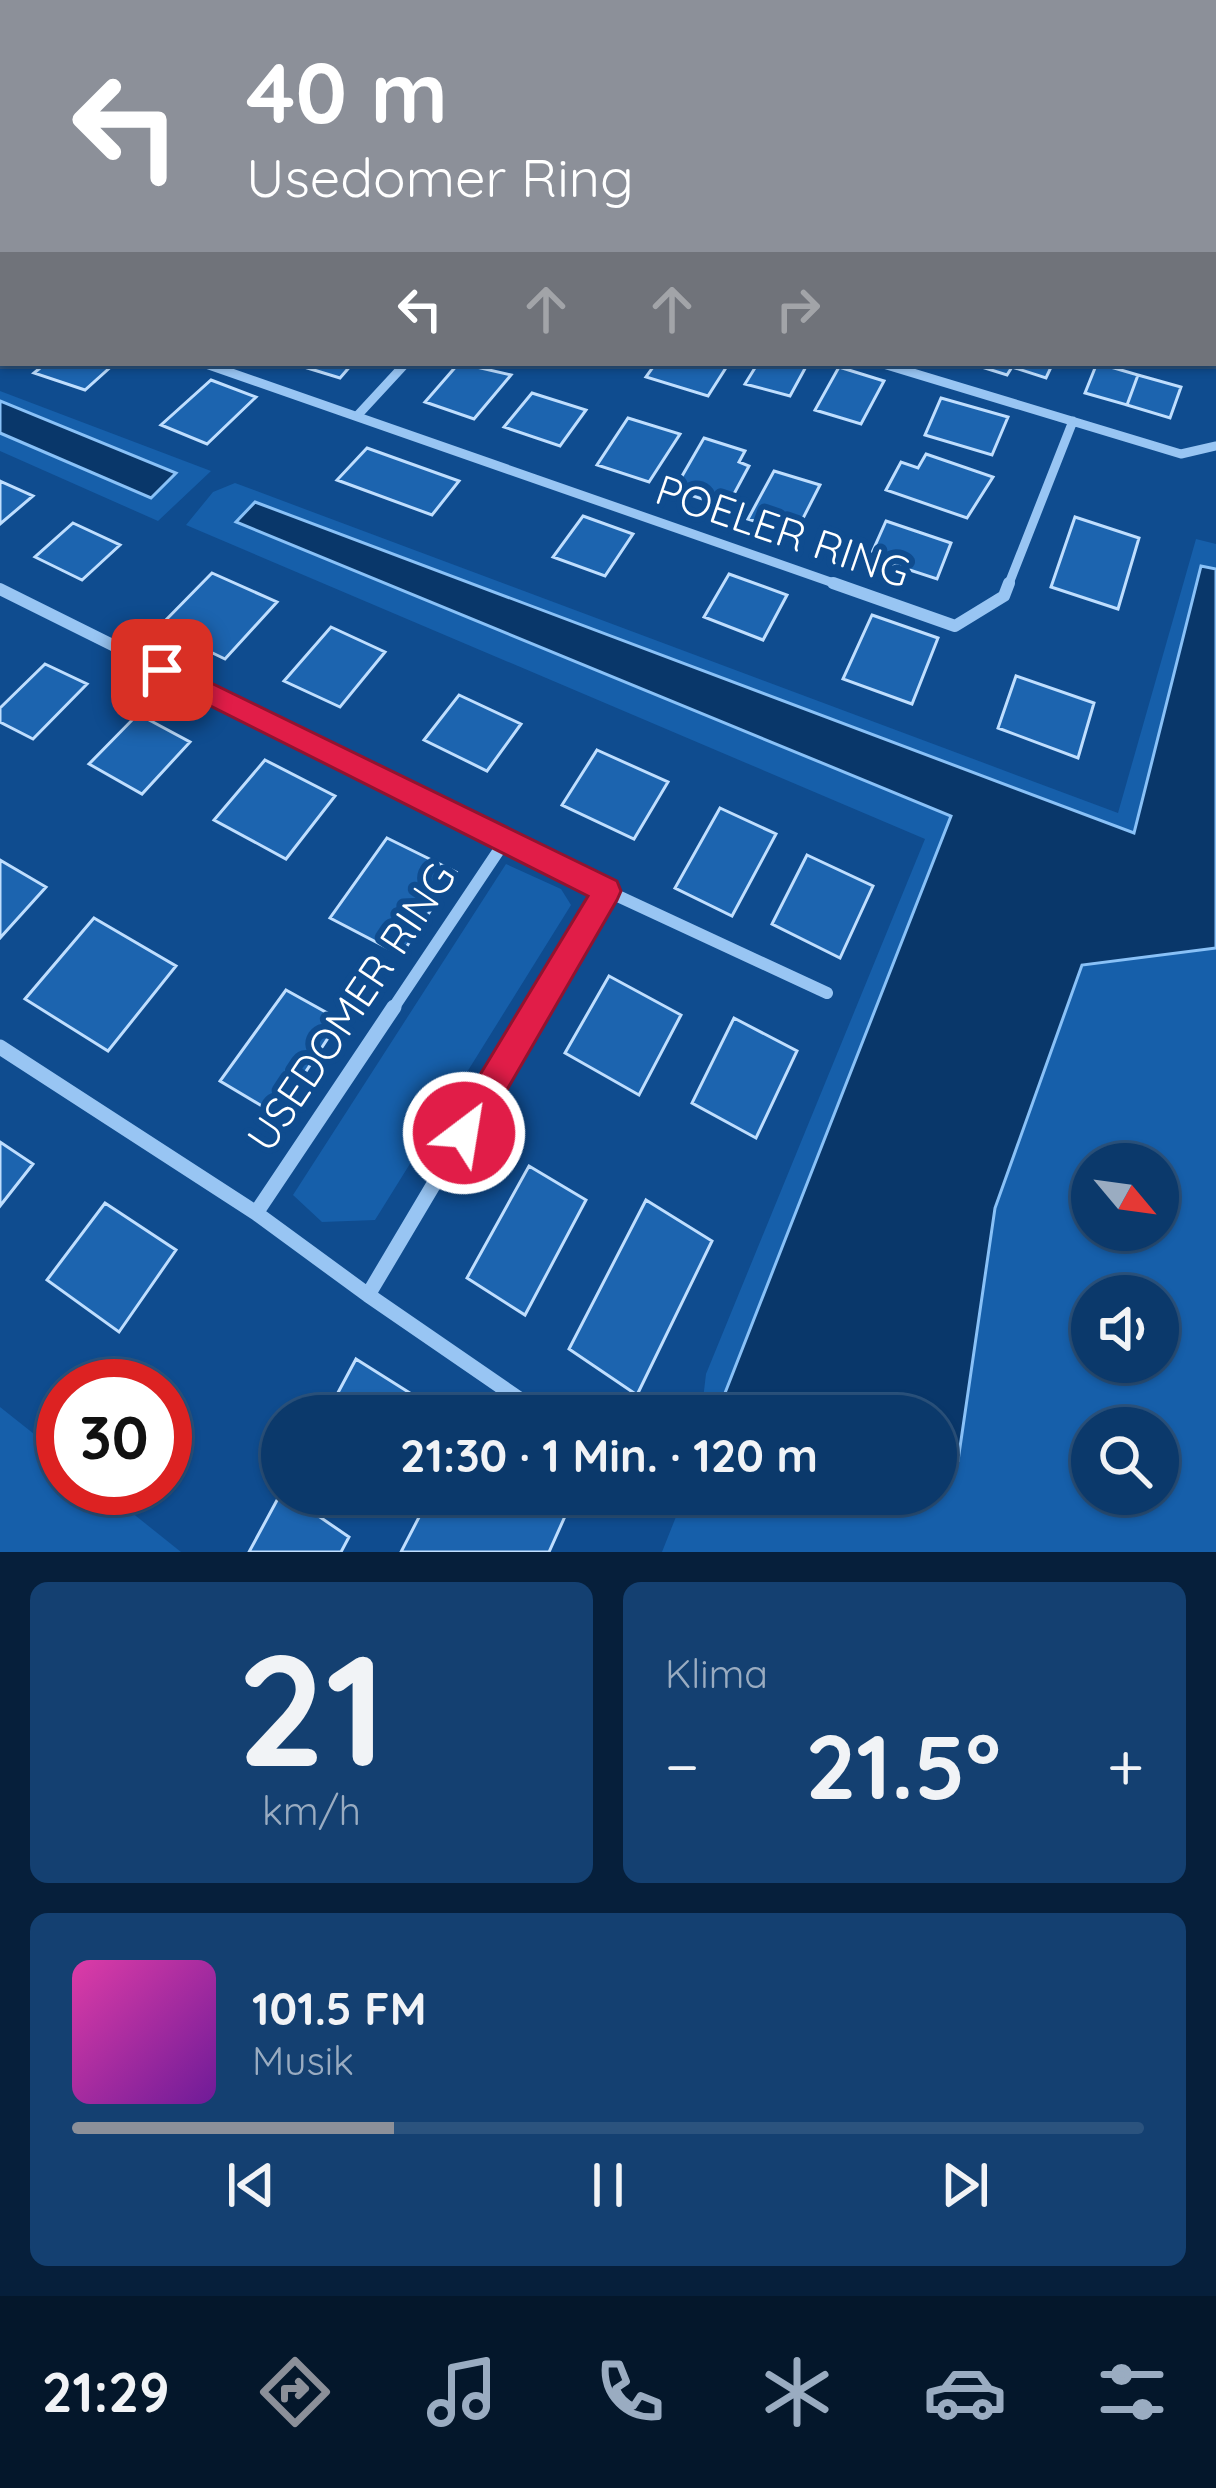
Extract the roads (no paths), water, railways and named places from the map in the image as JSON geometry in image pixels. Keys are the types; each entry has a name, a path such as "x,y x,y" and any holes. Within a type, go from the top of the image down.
{"street":[{"name":"POELER RING","path":"212,366 955,626 1004,596 1073,422"},
{"path":"358,416 403,366"},
{"path":"890,366 1181,454 1216,446"},
{"name":"USEDOMER RING","path":"0,589 607,891 827,993"},
{"name":"USEDOMER RING","path":"256,1214 505,841"},
{"path":"368,1294 607,891"},
{"name":"USEDOMER RING","path":"0,1047 256,1214 514,1395"}]}
